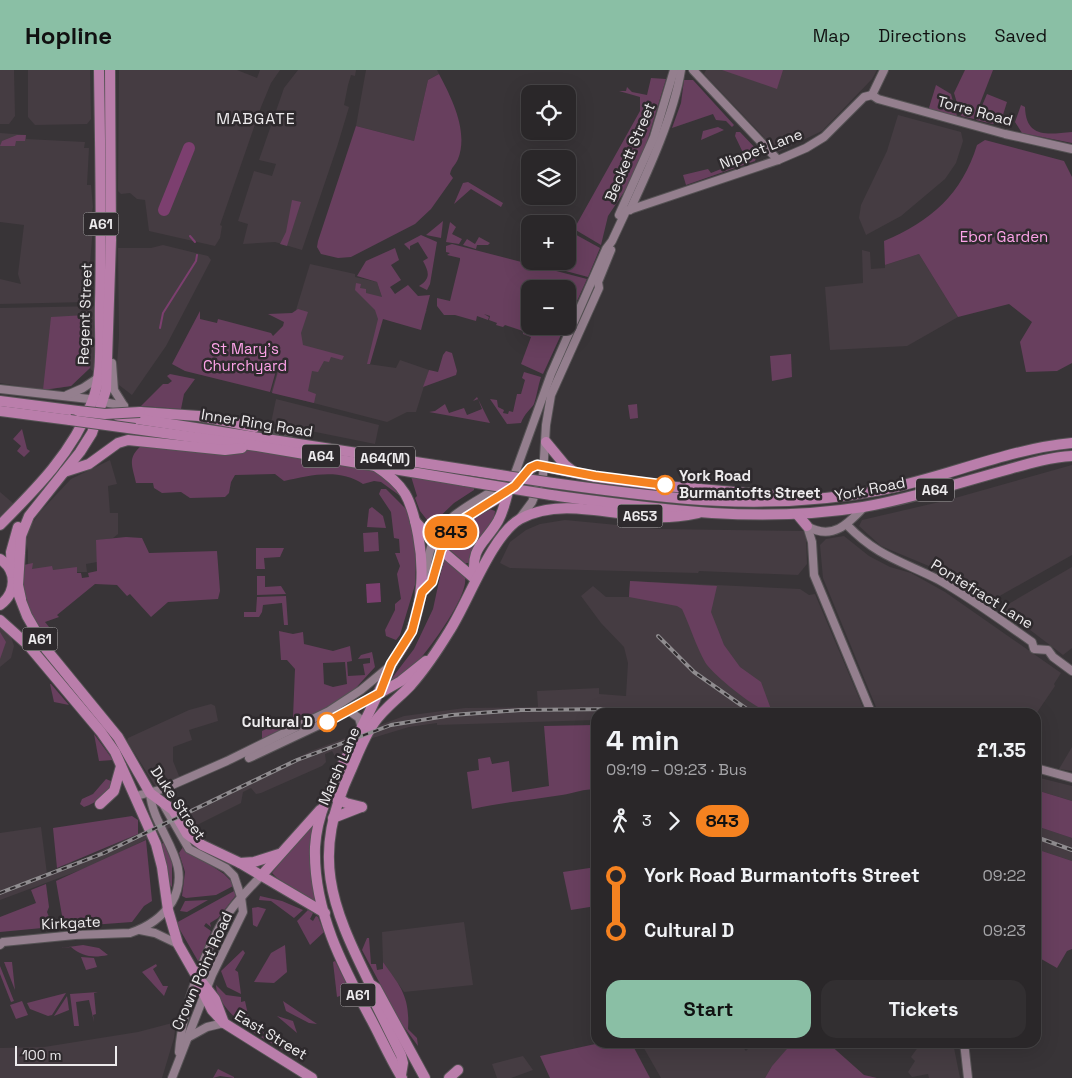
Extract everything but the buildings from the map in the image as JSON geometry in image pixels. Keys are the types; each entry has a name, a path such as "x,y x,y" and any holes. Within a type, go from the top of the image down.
{"highway":[{"name":"Regent Street","path":"0,525 32,493 68,451 98,400 102,293 99,70"},
{"name":"Regent Street","path":"21,599 18,586 21,536 29,516 80,452 92,433 108,346 110,70"},
{"name":"A64(M)","path":"0,400 138,419 198,416 255,427"},
{"name":"Inner Ring Road","path":"0,411 70,420 138,419 508,479 665,497 736,503 808,501"},
{"name":"Inner Ring Road","path":"138,419 258,446 464,481 551,495 698,513"},
{"path":"64,472 89,464 121,441 128,440 225,450 258,446"},
{"path":"546,442 565,465 578,474"},
{"name":"York Road","path":"808,501 880,490 1017,454 1072,444"},
{"name":"York Road","path":"698,513 750,516 796,514 864,507 940,490 1036,462 1072,456"},
{"path":"374,465 397,480 412,508 420,544 422,592"},
{"path":"422,592 432,582 441,550 452,530 480,507 508,479 530,468 544,466"},
{"name":"A64","path":"544,466 578,474 665,486 787,497 808,501"},
{"name":"A653","path":"475,579 474,554 482,540 510,511 508,479"},
{"name":"Regent Street","path":"13,577 12,546 20,521 35,501 48,490"},
{"path":"480,507 490,505 496,509 498,522"},
{"name":"A653","path":"519,520 553,508 654,517 698,513"},
{"path":"796,514 808,526"},
{"name":"Marsh Lane","path":"425,1078 376,988 370,984 340,921 328,871 329,836 332,818 338,800 375,721 412,683 462,612 475,579 500,538 519,520"},
{"path":"415,521 441,550 475,579"},
{"name":"A61","path":"0,559 13,577 21,599"},
{"name":"A61","path":"0,605 10,595 13,577"},
{"name":"Marsh Lane","path":"401,1077 345,970 323,912 316,870 315,847 321,808 380,693 391,664 412,631 422,592"},
{"name":"Duke Street","path":"21,599 27,616 46,649 118,737 150,793 160,800"},
{"name":"A61","path":"0,620 18,634 101,732 115,752 136,796"},
{"path":"380,693 401,681 419,664 429,659"},
{"path":"100,804 114,792 121,766"},
{"path":"330,791 338,800 362,807 332,818"},
{"name":"Duke Street","path":"136,796 156,844 168,910"},
{"name":"A61","path":"160,800 173,810 187,834 202,845 240,863 340,921"},
{"path":"261,876 286,850 321,808"},
{"path":"240,863 265,859 286,850"},
{"name":"A61","path":"168,910 178,944 197,976"},
{"path":"197,976 205,992 215,999 224,1023"},
{"path":"370,984 369,990 401,1055 403,1063 401,1077"},
{"name":"East Street","path":"224,1023 312,1078"},
{"path":"449,1078 458,1070"}],"street":[{"name":"Beckett Street","path":"609,242 610,234 654,137 674,70"},
{"name":"Beckett Street","path":"631,208 648,170 674,97 681,70"},
{"path":"693,70 778,160"},
{"path":"872,95 884,70"},
{"name":"Nippet Lane","path":"631,208 778,160 806,148 824,137 864,97 872,95"},
{"name":"Torre Road","path":"872,95 878,99 954,120 1072,149"},
{"path":"422,592 434,541 453,516 506,483 550,374 609,242 612,241 626,211 631,208"},
{"path":"519,520 532,502 543,475 550,395 599,288 598,282 631,208"},
{"path":"108,346 114,390 129,414 138,419"},
{"path":"58,397 80,390 98,378"},
{"path":"0,389 98,400 124,406"},
{"path":"808,526 822,531 839,530 847,525 864,507"},
{"name":"Pontefract Lane","path":"847,525 863,542 895,561 939,580 1032,642 1034,649 1048,650 1053,657 1072,671"},
{"path":"808,526 812,542 814,575 869,708"},
{"path":"812,542 822,531"},
{"path":"136,796 163,789 227,762 334,708 361,690 391,664"},
{"path":"249,758 349,711 380,693"},
{"path":"349,711 359,718 362,728"},
{"path":"1041,769 1072,778"},
{"path":"140,930 157,920 168,910 180,887 180,878 174,856 151,804 150,793"},
{"name":"Duke Street","path":"160,800 189,848 234,876 242,896"},
{"path":"187,834 212,861"},
{"name":"Crown Point Road","path":"179,1056 183,1023 197,976 215,935 242,896 261,876"},
{"name":"Crown Point Road","path":"172,1078 205,992 243,912 242,896"},
{"path":"140,930 155,933 178,944"},
{"name":"Kirkgate","path":"2,943 75,935 117,934 140,930"},
{"name":"East Street","path":"186,1039 207,1027 224,1023"},
{"path":"965,1048 968,1078"}],"shaded area":[{"path":"0,70 14,70 15,116 9,124 0,124"},
{"path":"28,70 90,70 91,119 87,124 35,125 28,117"},
{"path":"119,70 237,70 257,78 260,70 280,70 271,83 261,107 220,225 222,226 220,238 215,246 149,231 145,200 137,199 130,193 121,194 118,191"},
{"name":"MABGATE","path":"298,70 356,70 355,76 351,75 348,85 344,105 349,107 337,147 302,250 275,242 243,244 248,224 238,221 254,171 272,176 276,164 259,160 284,88"},
{"path":"366,70 437,70 439,74 428,80 414,141 356,126"},
{"path":"706,70 877,70 872,79 822,131 778,152 704,74"},
{"path":"898,115 961,132 963,141 956,163 945,179 901,216 866,235 859,218 861,205 887,151"},
{"path":"0,133 26,135 26,139 85,142 84,148 89,148 87,185 91,185 93,207 90,224 93,226 87,302 0,304 0,279 21,284 18,274 24,225 0,222"},
{"path":"163,245 208,256 211,260 166,346 132,395 119,385 116,379 119,337 118,248 151,248"},
{"path":"862,250 870,252 871,269 885,268 885,265 919,254 958,317 907,346 830,350 825,287 863,283"},
{"path":"310,264 355,274 355,277 377,282 382,297 427,310 419,327 380,316 368,364 396,368 400,360 429,370 416,412 407,412 387,422 271,392"},
{"path":"100,306 98,378 90,368 71,386 43,390 0,383 0,308"},
{"path":"276,399 379,425 375,444 271,423"},
{"path":"110,460 117,484 108,486 110,513 118,513 118,534 113,538 97,541 97,562 86,564 87,572 28,572 26,542 30,527 40,512 71,479"},
{"path":"1072,465 1072,555 989,602 936,569 881,546 859,526 862,520 948,500"},
{"path":"0,492 14,504 0,517"},
{"path":"565,520 659,529 803,531 806,538 807,564 798,575 699,571 698,573 510,568 500,563 510,542 526,530 540,524"},
{"path":"844,536 869,556 890,567 911,573 945,592 1061,673 1054,684 1055,686 1040,708 876,708 823,578 820,545 826,539"},
{"path":"1072,567 1072,648 1063,655 1005,611 1005,606"},
{"path":"630,581 800,589 809,595 815,594 863,708 591,708 591,720 437,725 437,723 409,727 346,746 337,760 332,751 325,754 326,762 322,766 261,793 256,794 251,788 243,792 241,803 193,827 188,819 94,865 0,900 0,833 41,827 47,874 57,871 57,868 67,867 66,864 71,862 73,864 311,751 404,716 465,708 538,707 537,691 599,688 599,694 626,696 628,663 624,647 601,623 581,596 593,586 606,597 629,597"},
{"path":"380,583 381,602 367,603 366,584"},
{"path":"0,624 10,633 14,646 11,658 0,667"},
{"path":"211,704 215,706 218,721 189,730 192,740 173,747 173,761 181,781 156,787 127,741 128,738 189,710"},
{"path":"1072,747 1072,771 1059,769"},
{"path":"1041,778 1072,786 1072,801 1041,792"},
{"path":"1041,828 1072,838 1072,861 1041,851"},
{"path":"464,922 473,985 404,992 383,962 382,932"},
{"path":"176,1022 174,1038 162,1078 0,1078 0,1048 44,1047 138,1032"},
{"path":"644,1048 743,1048 746,1051 749,1048 788,1048 772,1066 765,1078 661,1078"},
{"path":"917,1048 954,1048 960,1078 929,1078 928,1074 912,1077 908,1072 915,1061 911,1057"},
{"path":"523,1056 533,1070 511,1078 497,1078 492,1064"}],"green space":[{"path":"722,70 783,70 777,89"},
{"path":"965,70 993,70 974,119 961,116 954,93"},
{"path":"439,74 449,93 460,126 461,148 458,159 450,174 453,178 431,209 415,224 351,257 338,258 321,254 317,247 318,241 356,126 414,141 428,80"},
{"path":"651,78 666,79 646,145 626,189 608,216 601,245 576,230 576,225 640,111 640,97 619,91 626,91 627,87 632,92 647,95"},
{"path":"684,80 693,80 734,125 732,127 726,121 716,120 713,114 672,128 681,103"},
{"path":"936,85 951,94 958,120 928,111"},
{"path":"987,94 1007,102 1002,118 993,124 976,120"},
{"path":"1021,105 1025,107 1029,125 1034,130 1047,133 1072,132 1072,143 1022,133 1015,122"},
{"path":"718,127 724,130 701,140 703,131"},
{"path":"736,132 740,132 758,151 755,161 686,185 683,175 708,169 711,173 746,159 735,136"},
{"path":"17,135 26,135 25,141 16,141 15,146 0,146 2,141"},
{"name":"Ebor Garden","path":"985,140 1064,161 1072,177 1072,363 1057,371 1026,372 1020,342 1032,322 1009,304 958,317 919,254 885,265 884,241 916,224 942,204 963,178 977,145"},
{"path":"468,182 503,203 501,207 471,189 454,204 463,183"},
{"path":"292,200 301,202 287,246 280,244 286,232"},
{"path":"443,221 441,238 426,235"},
{"path":"450,222 456,227 452,234 462,239 459,244 446,242"},
{"path":"421,235 437,242 430,284 427,290 419,286 426,281 428,275 423,261 428,258 418,242 410,246 410,250 404,244"},
{"path":"576,235 600,248 588,277 562,270 576,270"},
{"path":"479,237 490,243 488,245 477,245 476,249 463,245 467,239 475,244"},
{"path":"452,244 521,262 521,270 552,270 587,279 576,303 576,280 521,280 521,330 505,325 503,327 496,325 497,323 489,320 490,316 484,314 489,317 488,320 477,316 476,321 455,315 444,315 437,306 437,298 450,301 460,260 460,258 447,255 450,253 446,252 446,246"},
{"path":"395,248 399,260 391,265 401,280 390,287 395,294 408,285 418,296 430,295 421,330 383,319 370,364 367,364 378,319 375,310 355,290 356,283 361,284 360,288 366,289 366,293 382,297 377,282 357,276 366,261"},
{"name":"St Mary's Churchyard","path":"298,309 308,312 301,333 303,345 344,356 342,360 331,357 329,362 324,361 318,372 312,371 308,391 316,394 314,403 272,393 281,361 279,360 270,392 185,371 172,364 200,311 200,319 217,323 218,319 271,333 273,336 283,326 284,322 268,314 292,313"},
{"path":"86,315 90,368 71,386 43,390 51,317"},
{"path":"526,335 561,335 543,374 521,364 531,337"},
{"path":"446,351 452,353 457,371 456,375 423,387 429,370 438,372"},
{"path":"791,354 792,377 772,381 770,356"},
{"path":"524,372 541,377 534,404 521,423 507,424 490,399 497,400 498,407 504,410 503,413 513,412 517,394 521,394 525,380 522,378"},
{"path":"170,374 195,379 184,394 181,409 141,406 163,384 168,384 172,381 167,376"},
{"path":"478,399 490,423 429,412 435,411 445,404 449,413 464,408 467,415 482,409"},
{"path":"637,404 638,418 630,419 628,405"},
{"path":"22,429 27,449 30,451 24,457 17,451 21,446 13,439"},
{"path":"142,445 225,452 265,448 371,465 394,480 403,498 381,482 374,481 363,484 354,479 335,474 314,475 284,481 275,474 235,475 231,482 229,493 225,497 190,498 181,492 162,493 154,488 153,483 136,483 132,458"},
{"path":"410,473 474,488 474,490 454,503 431,525 420,511 415,498 417,496"},
{"path":"381,489 386,489 410,513 416,549 415,585 400,635 396,640 386,636 385,630 395,610 395,604 401,599 397,574 400,566 395,553 400,553 399,539 394,538 391,512 379,494"},
{"path":"372,507 383,516 386,528 367,527 369,509"},
{"path":"487,508 495,511 494,521 476,541 470,563 465,563 450,550 448,544 460,527"},
{"path":"378,532 379,551 364,552 363,533"},
{"path":"126,537 142,538 149,553 217,551 220,591 218,599 168,602 151,617 130,594 127,596 117,585 95,584 57,615 59,617 45,622 58,638 46,649 27,616 19,566 33,563 32,569 52,566 53,570 77,567 77,573 81,573 82,578 89,577 88,573 97,571 96,540"},
{"path":"256,548 284,548 280,557 264,558 265,569 256,569"},
{"path":"444,558 465,577 465,586 461,596 447,622 422,657 392,684 389,682 414,649 433,609"},
{"path":"257,576 265,576 265,587 281,586 286,594 257,595"},
{"path":"630,581 717,586 711,612 724,645 740,667 761,682 771,708 761,708 747,700 709,668 682,609 677,606 629,597"},
{"path":"286,596 288,625 284,625 282,603 263,605 259,617 244,617 244,612 256,612 257,597"},
{"path":"279,631 293,634 303,632 304,644 333,651 350,646 352,661 347,662 348,676 365,675 363,664 370,663 370,658 358,659 361,655 372,652 375,667 352,692 301,724 262,740 262,731 293,717 295,669 287,660 281,660","holes":["345,662 347,684 333,687 324,684 323,663"]},
{"path":"0,632 6,642 0,659"},
{"path":"51,684 69,705 54,702"},
{"path":"591,725 591,789 472,809 467,772 479,770 478,759 490,757 492,764 509,761 512,792 549,786 544,726"},
{"path":"94,734 113,760 99,761"},
{"path":"106,779 113,782 101,798 84,807 80,804 82,799 93,794"},
{"path":"1041,792 1072,801 1072,838 1041,828"},
{"path":"132,816 138,820 138,834 57,868 53,828"},
{"path":"314,820 316,902 272,873"},
{"path":"146,840 152,901 144,906 132,922 64,927 56,881"},
{"path":"164,843 172,862 172,887 168,883 167,865 160,844"},
{"path":"183,847 224,874 235,885 216,895 186,898 182,896 185,872 179,853"},
{"path":"1041,851 1072,861 1072,949 1067,951 1057,968 1041,959"},
{"path":"591,868 591,907 571,910 563,872"},
{"path":"46,884 49,907 47,912 53,927 0,932 0,917 36,903 31,890"},
{"path":"234,891 236,895 218,918 210,923 211,927 206,923 204,926 211,931 205,951 198,961 176,923"},
{"path":"260,896 282,901 303,910 294,918 271,901 259,900"},
{"path":"208,900 187,912 180,911 185,901"},
{"path":"252,908 266,909 257,927 253,925"},
{"path":"308,910 313,913 310,919 313,921 316,916 318,917 324,932 310,945 297,921"},
{"path":"367,938 369,938 371,964 376,964 377,970 383,969 383,962 403,993 406,1000 408,1029 417,1038 418,1046 401,1023 362,950"},
{"path":"83,945 99,948 108,955 88,956 71,947 61,948"},
{"path":"285,945 287,972 274,983 254,982 271,953"},
{"path":"243,950 245,953 235,970 238,972 241,994 227,987 221,971"},
{"path":"81,957 94,958 97,967 86,970"},
{"path":"335,961 351,992 337,997 333,962"},
{"path":"4,962 12,962 15,990"},
{"path":"156,964 157,966 153,969 163,986 168,986 164,996 142,972"},
{"path":"0,966 14,1001 11,1002 0,974"},
{"path":"216,985 226,995 241,997 241,1002 245,1001 249,1019 264,1033 259,1036 225,1007 220,1000"},
{"path":"98,992 94,993 96,1014 93,1015 94,1022 89,1000 76,1002 79,1026 74,1026 70,994"},
{"path":"66,993 52,1015 48,1016 30,1009 27,1003"},
{"path":"67,996 69,1010 54,1016"},
{"path":"22,1001 28,1015 16,1019 10,1005"},
{"path":"283,1001 317,1024 309,1023 286,1011"},
{"path":"277,1016 293,1021 297,1033"},
{"path":"266,1035 300,1060 261,1037"},
{"path":"591,1045 591,1048 634,1048 650,1078 550,1078 540,1056"},
{"path":"788,1048 834,1048 864,1075 877,1078 765,1078 772,1066"},
{"path":"218,1069 234,1078 220,1076 213,1078"}],"waterway":[{"path":"164,210 189,148"},
{"path":"190,236 195,242"},
{"path":"160,328 163,313 196,261 197,255"}],"tunnel":[{"path":"255,427 291,441"}],"railway":[{"path":"658,636 694,672 745,708"},
{"path":"0,893 104,853 297,760 391,725 452,715 521,710 591,709"},
{"path":"1041,839 1072,850"}],"bus line":[{"name":"843","path":"327,722 380,693 391,664 403,648 412,631 422,592 432,582 441,550 452,530 480,507 515,486 530,468 537,465 578,474 665,485"}],"place":[{"name":"York Road Burmantofts Street","path":"665,485"},
{"name":"Cultural D","path":"327,722"}],"district":[{"name":"MABGATE","path":"256,118"}]}
